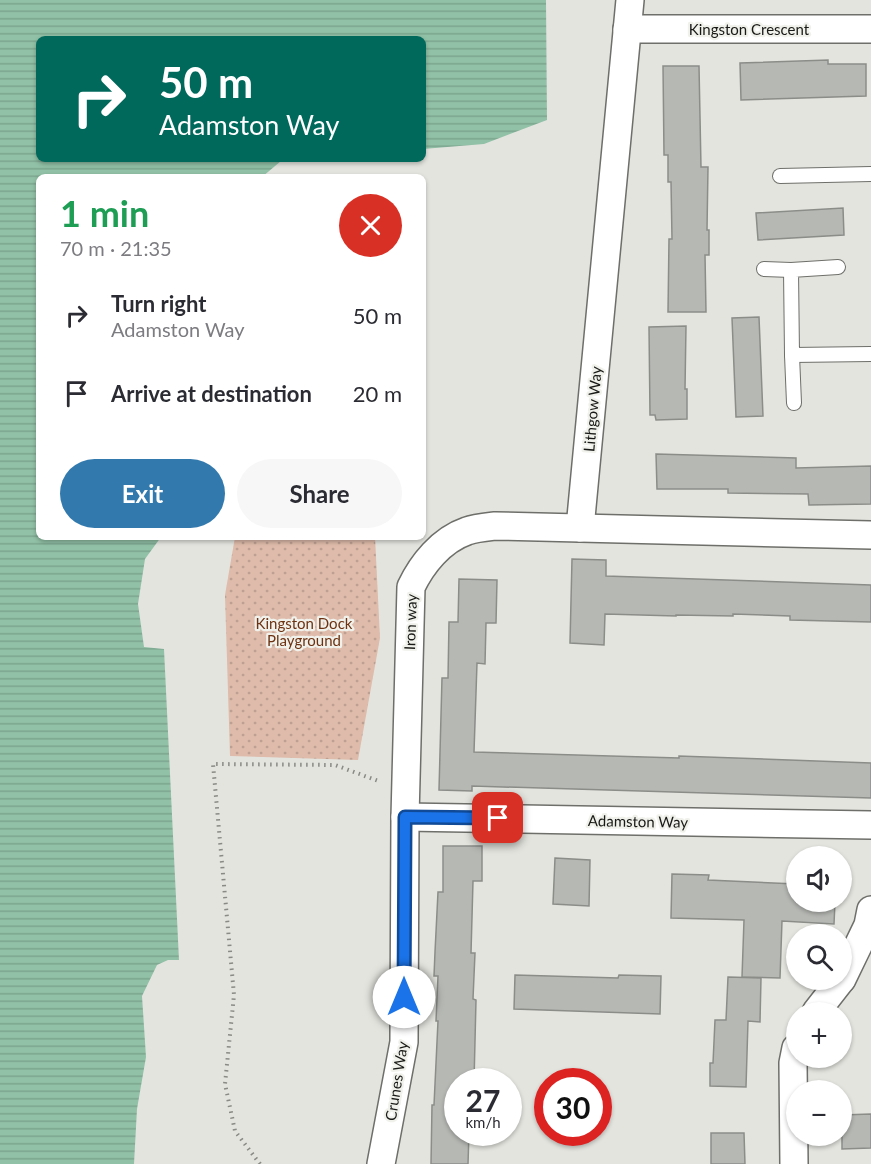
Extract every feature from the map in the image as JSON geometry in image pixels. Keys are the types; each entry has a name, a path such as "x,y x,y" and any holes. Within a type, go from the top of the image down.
{"street":[{"name":"Lithgow Way","path":"580,528 630,0"},
{"name":"Kingston Crescent","path":"627,29 871,29"},
{"name":"Iron way","path":"405,804 411,587 421,567 440,547 466,531 495,526 580,528"},
{"path":"580,528 871,535"},
{"name":"Adamston Way","path":"405,804 871,825"},
{"name":"Crunes Way","path":"381,1164 404,1042 405,804"},
{"path":"852,957 868,926 871,910"},
{"path":"824,1002 833,990"},
{"path":"793,1068 794,1164"}],"lane":[{"path":"780,176 871,174"},
{"path":"764,269 838,267"},
{"path":"791,270 794,403"},
{"path":"792,355 871,354"}],"path":[{"path":"260,1164 235,1131 225,1084 234,995 213,765 335,765 405,804"}],"green space":[{"name":"Kingston Dock Playground","path":"234,540 375,540 380,638 358,760 230,756 225,595"}],"shaded area":[{"path":"0,0 546,0 547,120 484,144 426,149 426,36 36,36 36,162 280,162 266,174 36,174 36,540 159,540 145,559 138,604 144,647 164,649 179,960 168,960 157,965 142,996 146,1057 137,1109 134,1164 0,1164"}],"building":[{"path":"828,60 828,64 866,64 866,96 741,100 740,63"},
{"path":"663,66 699,66 701,167 708,167 709,255 705,255 706,312 668,312 669,239 672,239 671,182 668,182 668,155 664,155"},
{"path":"843,208 844,235 758,240 756,213"},
{"path":"759,317 763,416 736,417 732,318"},
{"path":"686,326 687,419 656,420 655,415 650,415 649,327"},
{"path":"656,454 796,458 796,468 871,466 871,504 809,505 808,494 728,493 728,489 657,489"},
{"path":"572,559 606,560 606,576 871,585 871,622 790,620 790,616 733,614 733,616 676,616 605,614 604,645 570,643"},
{"path":"459,579 497,580 496,623 486,623 485,664 477,663 474,752 871,763 871,798 472,786 472,791 439,790 442,678 448,678 449,622 458,622"},
{"path":"443,846 482,846 482,881 473,881 471,953 475,953 474,1068 444,1068 444,1146 469,1146 468,1164 431,1164 432,1105 434,1105 438,1021 436,1021 438,976 434,976 438,892 443,892"},
{"path":"555,858 590,860 589,906 553,904"},
{"path":"672,874 709,875 708,880 786,884 786,912 835,912 834,924 782,921 780,978 742,977 744,920 671,918"},
{"path":"515,975 618,978 619,975 661,976 660,1014 514,1009"},
{"path":"728,977 761,978 760,1022 748,1021 746,1087 710,1086 715,1020 726,1020"},
{"path":"871,1114 871,1148 842,1149 842,1146 852,1146 852,1115"},
{"path":"711,1133 744,1133 745,1164 711,1164"}],"route":[{"path":"404,997 405,817 498,818"}]}
